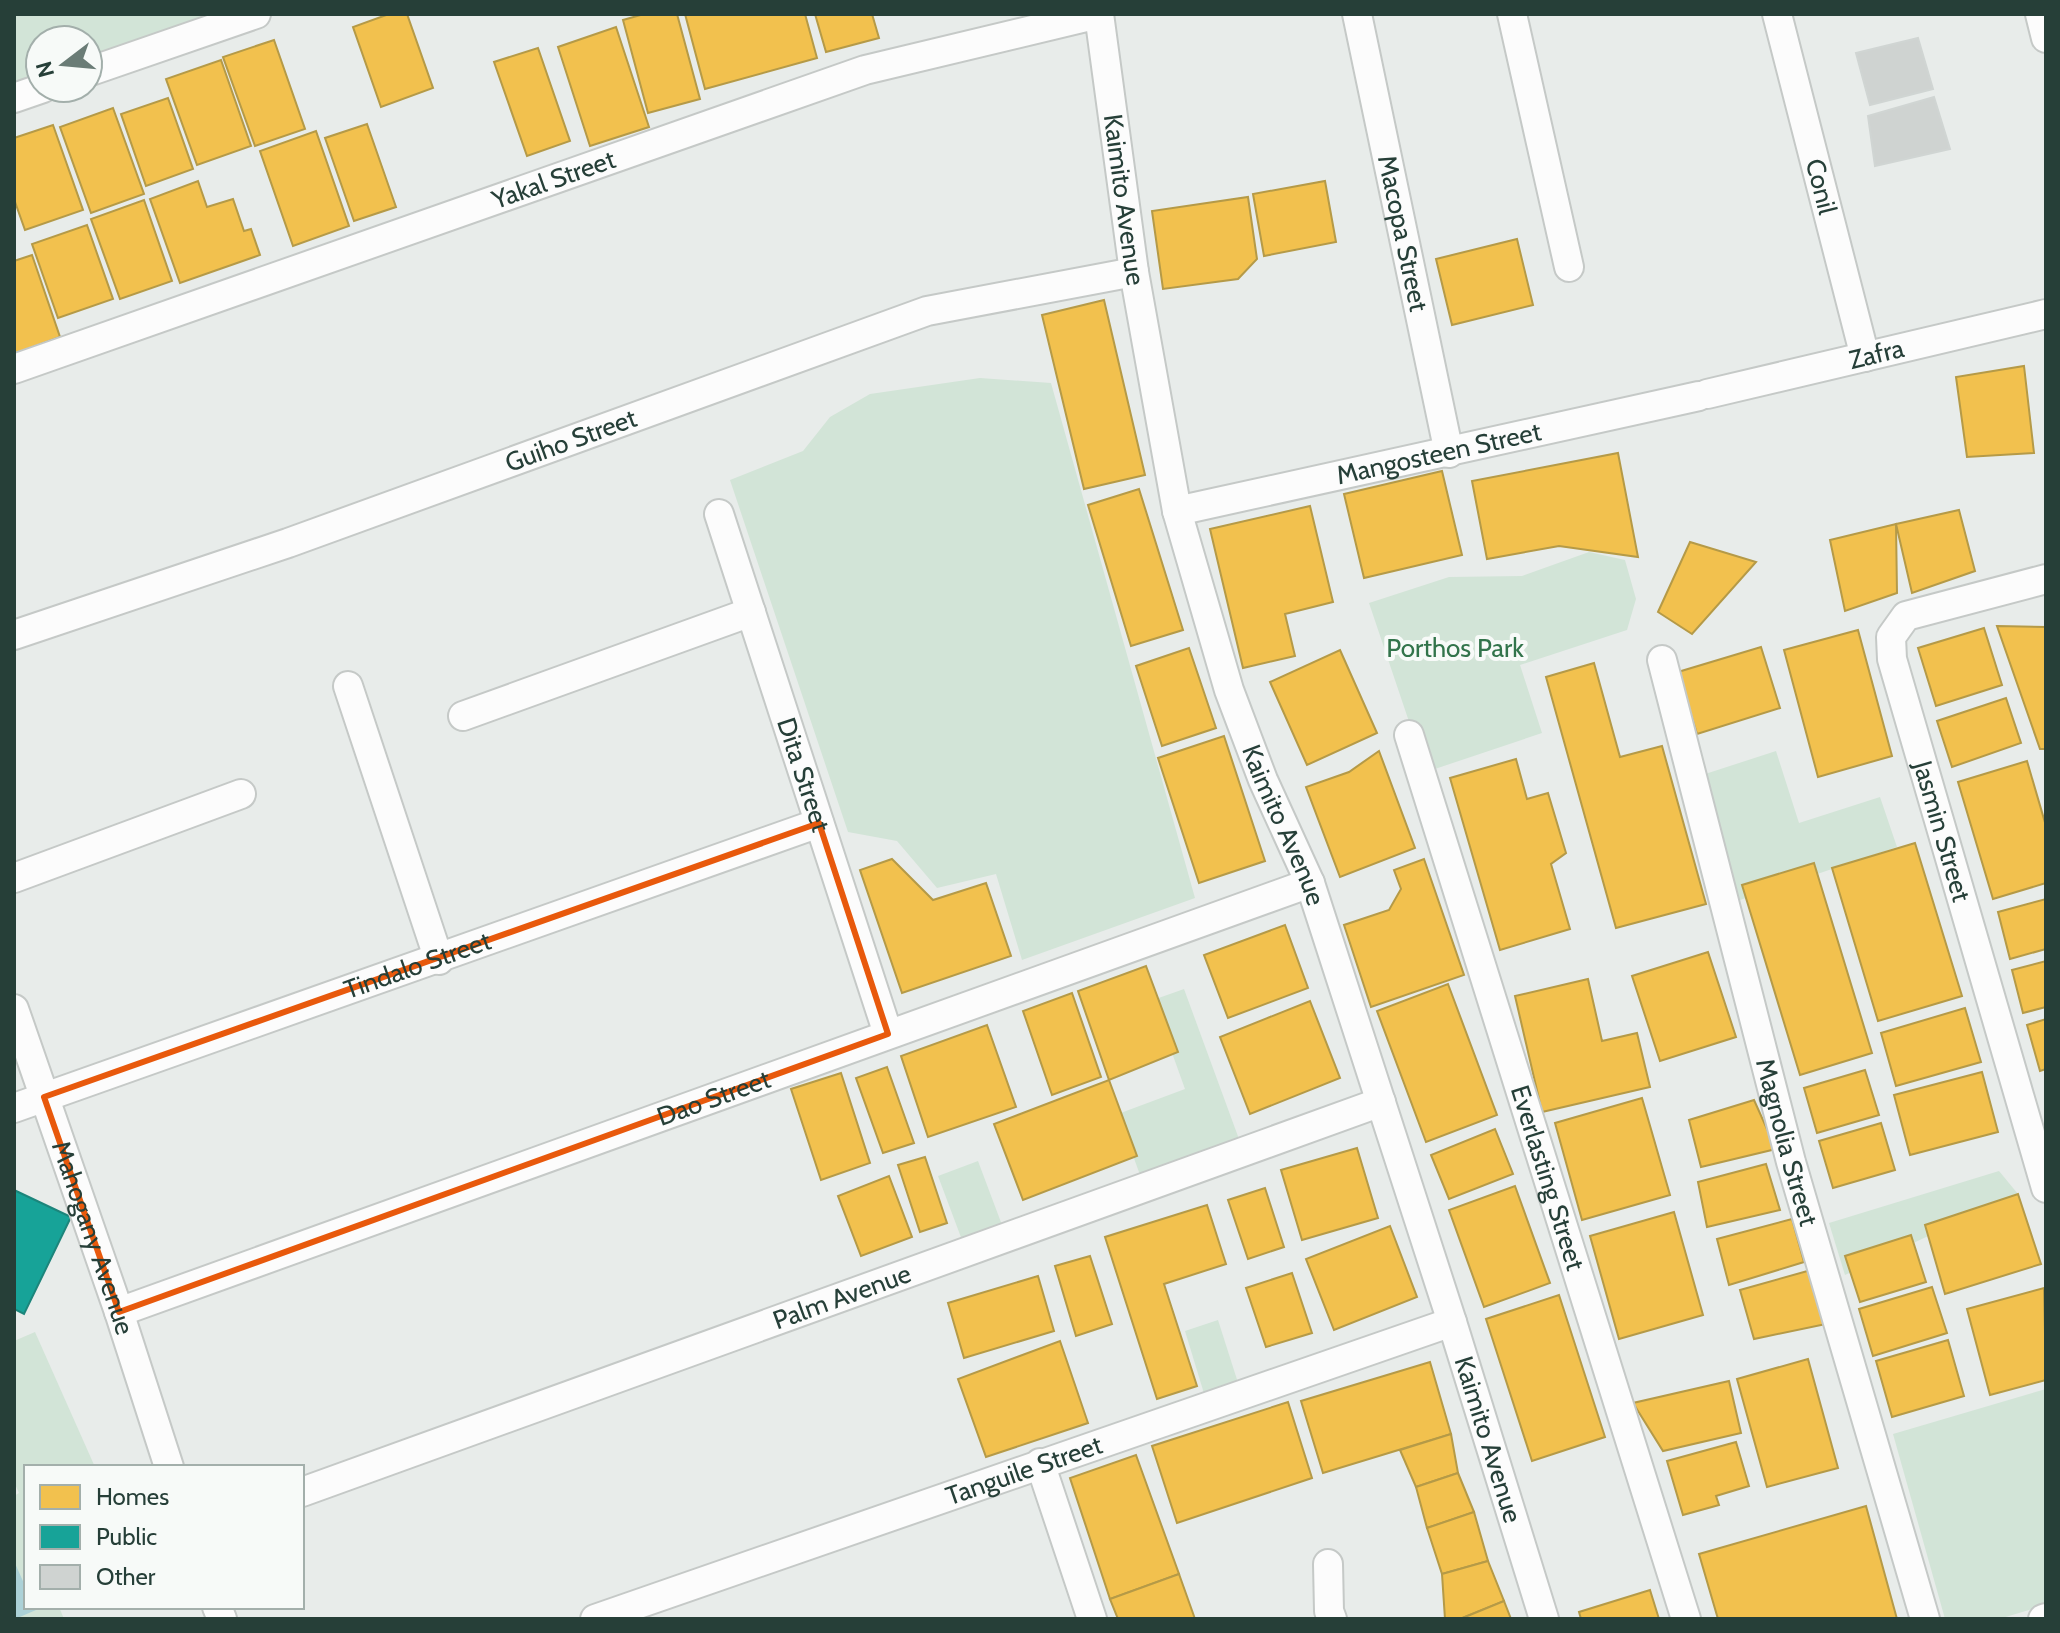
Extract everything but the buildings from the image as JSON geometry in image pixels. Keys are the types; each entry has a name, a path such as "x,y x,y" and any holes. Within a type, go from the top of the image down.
{"street":[{"path":"104,66 256,14"},
{"name":"Kaimito Avenue","path":"1099,14 1134,272 1177,511 1229,690 1263,780 1310,883 1544,1619"},
{"name":"Yakal Street","path":"14,369 865,70 1099,14"},
{"name":"Macopa Street","path":"1357,14 1449,453"},
{"path":"1512,14 1569,267"},
{"name":"Conil","path":"1777,14 1865,357"},
{"path":"2040,14 2046,38"},
{"name":"Guiho Street","path":"14,635 288,543 927,311 1134,272"},
{"name":"Zafra","path":"1703,395 2046,314"},
{"name":"Mangosteen Street","path":"1177,511 1703,395"},
{"name":"Dita Street","path":"719,514 888,1034"},
{"name":"Jasmin Street","path":"2046,579 1906,616 1891,637 1892,659 2042,1159 2046,1188"},
{"path":"463,716 751,612"},
{"name":"Magnolia Street","path":"1662,660 1791,1162 1925,1619"},
{"path":"348,686 439,960"},
{"name":"Everlasting Street","path":"1409,735 1686,1619"},
{"path":"14,878 241,794"},
{"name":"Tindalo Street","path":"14,1108 819,823"},
{"name":"Dao Street","path":"119,1312 1310,883"},
{"name":"Mahogany Avenue","path":"14,1009 168,1465"},
{"name":"Palm Avenue","path":"304,1491 1381,1102"},
{"name":"Tanguile Street","path":"595,1619 1452,1322"},
{"path":"1040,1463 1092,1619"},
{"path":"1328,1564 1329,1611 1332,1619"}],"highlighted area":[{"path":"819,823 888,1034 119,1312 44,1097"}],"green space":[{"path":"14,14 216,14 104,75 104,24 24,24 24,104 31,104 14,110"},
{"path":"980,378 1051,383 1195,898 1022,960 996,874 937,888 897,841 848,832 730,480 803,451 830,417 870,394"},
{"name":"Porthos Park","path":"1589,552 1625,560 1636,599 1627,630 1520,665 1542,733 1426,772 1369,603 1449,577 1522,576"},
{"path":"1776,751 1799,823 1880,797 1897,847 1737,901 1696,777"},
{"path":"1184,989 1243,1150 1144,1186 1118,1114 1185,1089 1153,1000"},
{"path":"978,1161 1005,1233 965,1248 938,1176"},
{"path":"1999,1171 2018,1194 1845,1275 1829,1223"},
{"path":"1218,1320 1240,1389 1206,1400 1185,1331"},
{"path":"35,1332 94,1465 24,1465 24,1609 60,1609 64,1619 14,1619 14,1496 19,1493 14,1482 14,1341"},
{"path":"2046,1389 2046,1605 1999,1619 1945,1619 1893,1434"}],"water":[{"path":"14,1561 24,1584 24,1609 36,1610 15,1619"}]}
